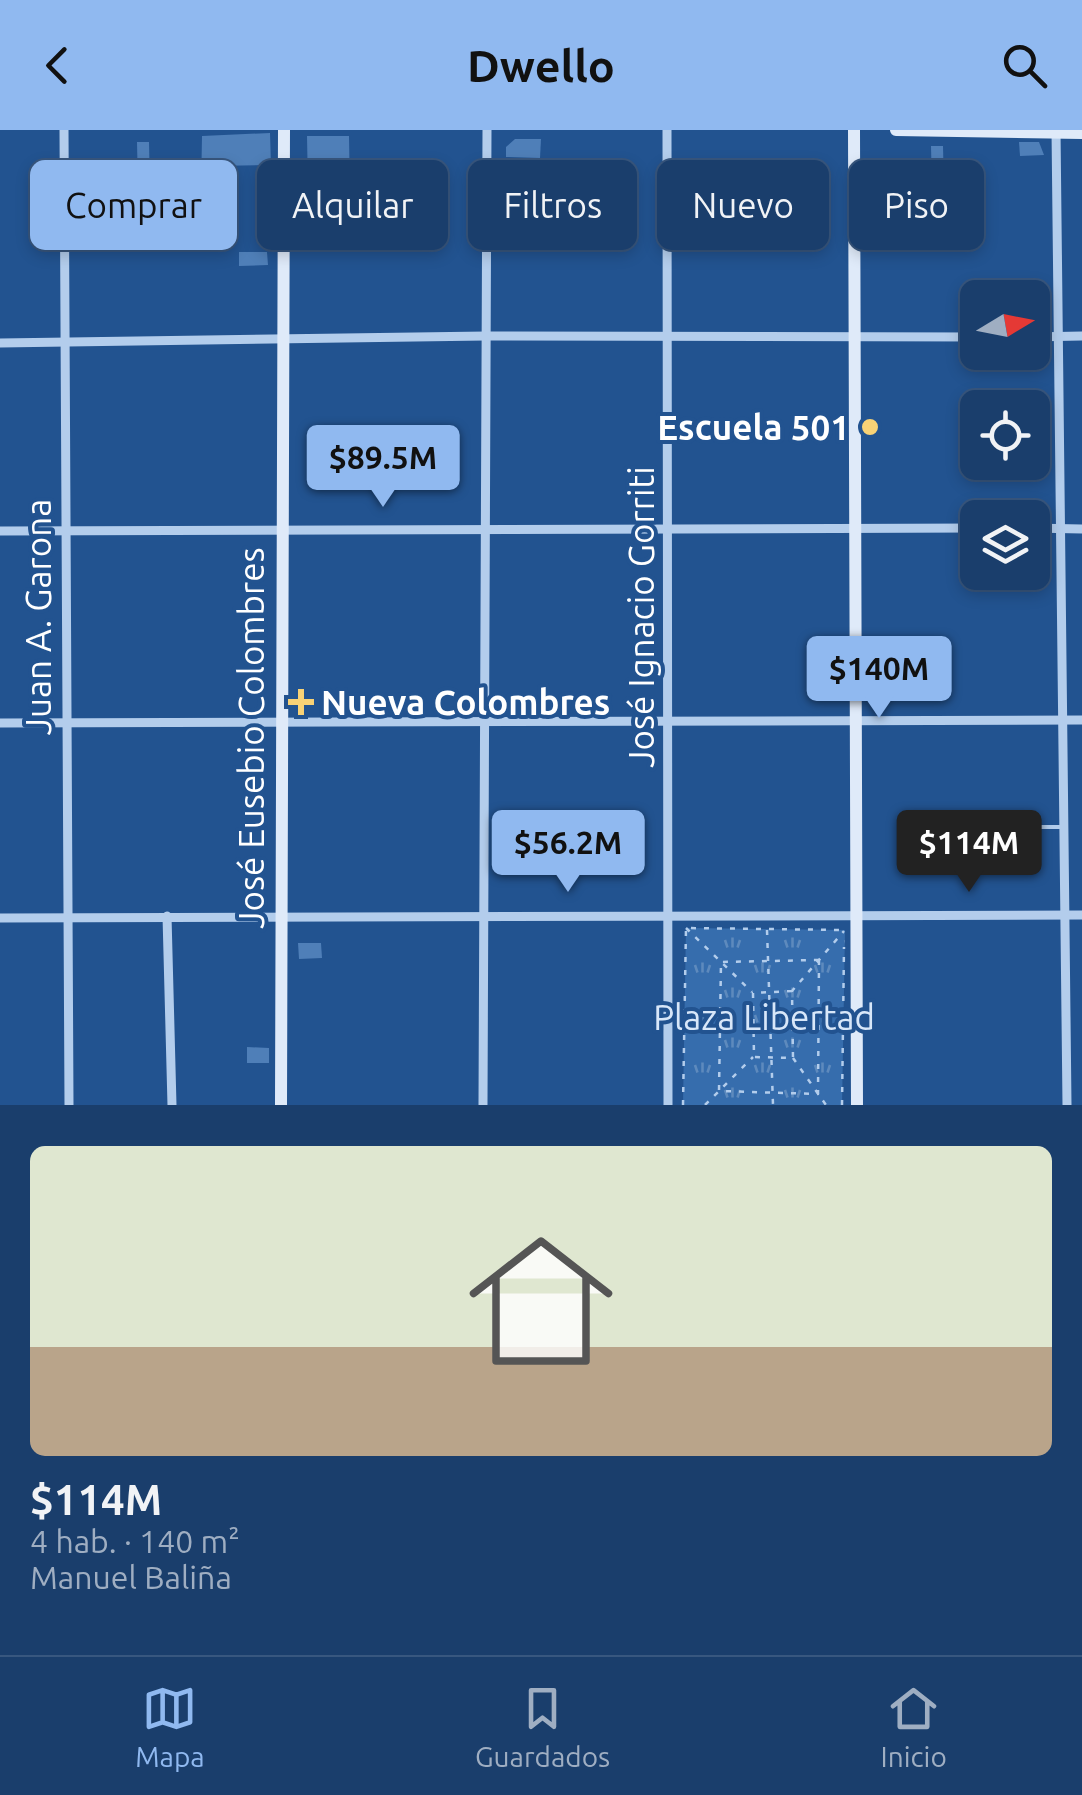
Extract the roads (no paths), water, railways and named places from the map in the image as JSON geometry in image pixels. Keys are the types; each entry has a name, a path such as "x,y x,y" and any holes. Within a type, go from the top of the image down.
{"street":[{"name":"Juan A. Garona","path":"64,130 68,1105"},
{"name":"José Eusebio Colombres","path":"281,1105 284,130"},
{"path":"483,1105 487,130"},
{"name":"José Ignacio Gorriti","path":"667,130 668,1105"},
{"path":"854,130 857,1105"},
{"path":"896,130 1082,133"},
{"path":"1056,132 1067,1105"},
{"path":"0,344 486,336 960,337"},
{"path":"1050,336 1082,336"},
{"path":"0,531 960,528"},
{"path":"1050,529 1082,528"},
{"path":"0,723 1082,720"},
{"path":"0,918 1082,915"},
{"path":"167,916 172,1105"}],"lane":[{"path":"978,827 1063,826"}],"place":[{"name":"Escuela 501","path":"870,427"},
{"name":"Nueva Colombres","path":"301,702"}],"park label":[{"name":"Plaza Libertad","path":"764,1017"}]}
